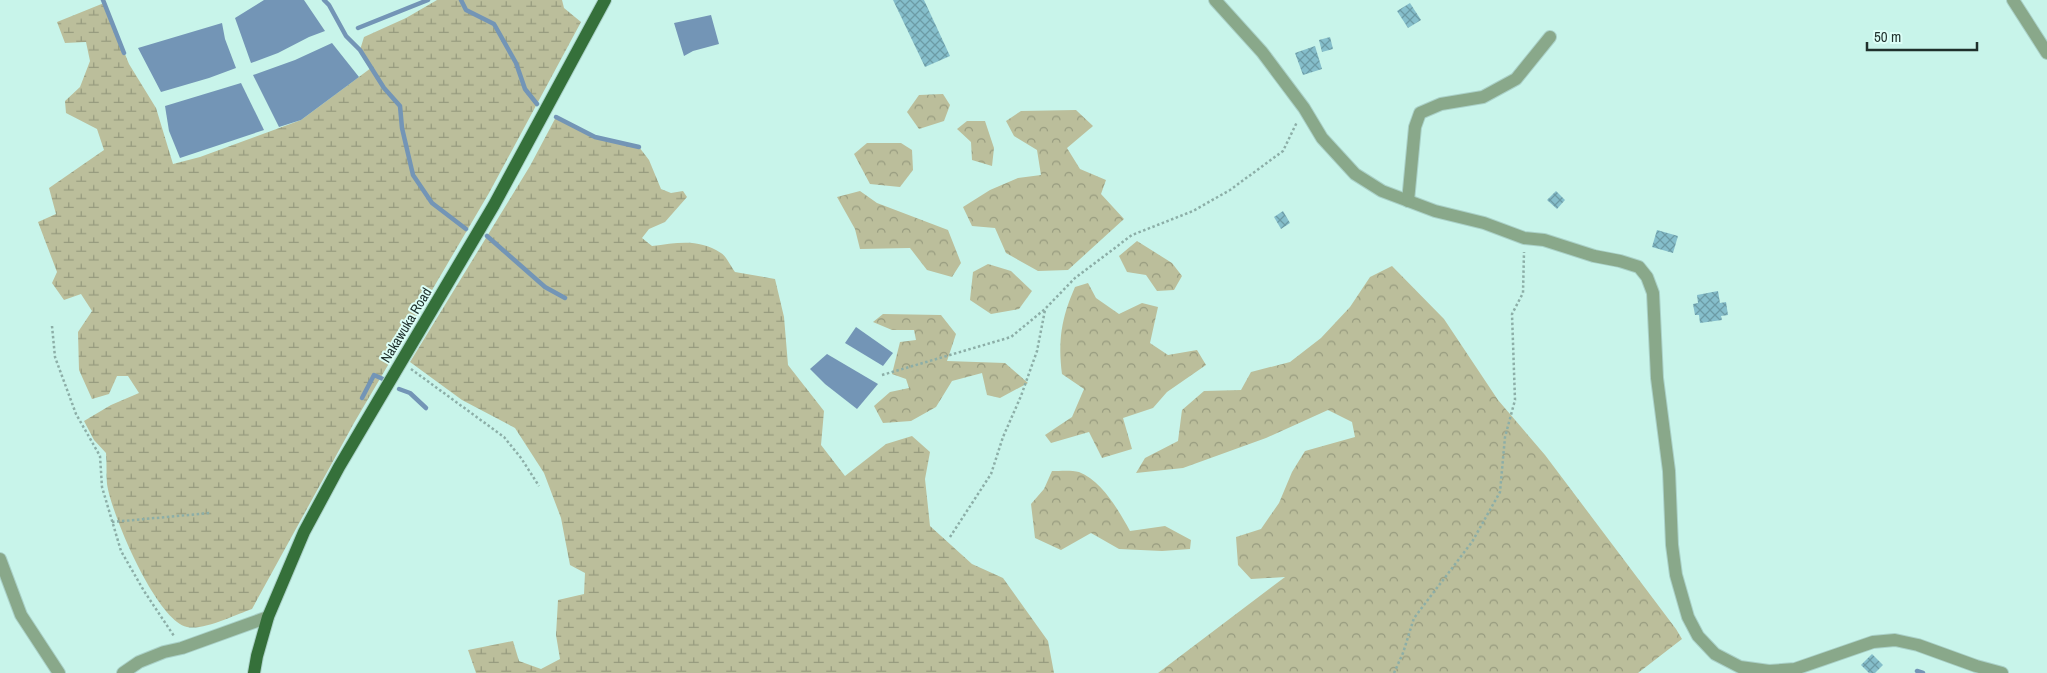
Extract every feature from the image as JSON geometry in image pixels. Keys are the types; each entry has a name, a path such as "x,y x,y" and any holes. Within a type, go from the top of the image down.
{"main road":[{"name":"Nakawuka Road","path":"254,673 256,656 268,617 304,532 339,467 494,205 605,0"}],"street":[{"path":"1215,0 1262,52 1304,108 1322,138 1355,174 1382,191 1435,211 1484,224 1524,238 1544,240 1594,256 1620,261 1639,267 1647,277 1653,293 1657,378 1670,479 1672,545 1676,575 1688,617 1698,636 1715,654 1740,667 1769,672 1795,669 1872,642 1895,640 1918,645 1976,666 2002,673"},
{"path":"2013,0 2047,53"},
{"path":"1408,201 1415,127 1420,113 1441,104 1483,97 1516,79 1550,37"},
{"path":"0,559 21,615 59,673"},
{"path":"123,673 139,662 164,652 182,648 268,617"}],"path":[{"path":"882,375 1011,337 1045,309 1075,278 1132,235 1193,210 1230,190 1283,151 1304,108"},
{"path":"1394,673 1414,618 1472,542 1500,492 1504,437 1515,400 1512,314 1524,293 1524,238"},
{"path":"950,537 991,474 1003,437 1021,396 1037,351 1045,309"},
{"path":"52,326 55,357 76,414 100,456 102,487 121,551 144,591 182,648"},
{"path":"401,362 504,437 522,458 539,486"},
{"path":"112,522 210,513"}],"green space":[{"path":"437,0 562,0 564,8 581,22 489,193 354,423 252,609 202,627 187,627 175,620 162,606 137,564 110,498 107,484 106,453 94,440 84,421 111,405 139,393 128,376 117,376 109,394 92,399 79,370 78,332 92,311 81,294 64,300 52,283 57,272 38,222 56,214 49,188 104,150 97,129 66,113 65,101 80,87 90,61 86,42 65,43 57,22 104,3 129,64 156,108 173,164 200,157 301,120 371,68 360,50 364,37 406,18"},
{"path":"943,94 950,105 944,121 919,129 907,112 919,95"},
{"path":"1076,110 1093,126 1067,148 1080,169 1106,180 1101,194 1124,219 1068,270 1038,271 1006,253 995,228 972,226 963,207 990,190 1018,178 1041,175 1037,150 1014,136 1006,121 1021,111"},
{"path":"556,117 595,137 639,147 649,160 661,189 671,193 683,191 687,197 665,222 649,229 642,238 652,246 687,243 704,245 721,253 735,272 775,279 784,317 788,365 824,411 821,445 845,476 886,444 912,436 930,452 925,479 930,526 972,564 1003,578 1048,641 1054,673 476,673 468,650 513,641 519,661 541,669 560,659 556,635 558,600 584,594 585,573 570,565 561,518 544,473 515,428 462,400 410,362 530,166"},
{"path":"967,121 985,121 994,148 992,166 972,160 971,142 957,129"},
{"path":"867,143 901,143 912,150 913,170 900,187 870,184 854,154"},
{"path":"860,191 877,203 948,230 961,263 952,277 927,270 910,248 860,249 855,229 837,197"},
{"path":"1137,241 1172,263 1182,276 1174,290 1157,291 1146,275 1127,272 1119,256"},
{"path":"988,264 1011,271 1032,291 1019,309 991,314 970,300 973,272"},
{"path":"1392,266 1444,319 1498,400 1545,455 1676,629 1682,639 1638,673 1158,673 1285,577 1251,579 1238,565 1236,537 1261,529 1279,503 1292,472 1305,451 1355,437 1352,422 1328,410 1266,438 1183,468 1136,473 1145,458 1178,441 1182,410 1204,391 1241,390 1251,372 1290,362 1321,338 1350,307 1370,277"},
{"path":"1088,283 1096,298 1119,314 1142,303 1158,307 1150,343 1168,355 1197,350 1206,365 1167,392 1153,408 1123,418 1132,449 1102,458 1089,432 1051,443 1045,435 1072,417 1084,389 1062,374 1060,351 1066,309 1075,287"},
{"path":"883,314 941,315 956,334 947,361 1005,363 1028,383 1000,398 987,395 982,373 952,381 936,407 911,421 883,423 874,406 890,392 909,388 906,379 892,374 900,342 916,340 914,330 892,330 873,322"},
{"path":"1052,471 1079,472 1095,482 1109,497 1130,531 1165,526 1191,540 1190,549 1162,551 1119,549 1091,533 1061,550 1035,538 1031,504 1044,489"}],"water":[{"path":"264,0 304,0 325,31 278,53 251,63 235,18"},
{"path":"711,15 719,44 693,51 684,56 674,23"},
{"path":"222,23 225,39 236,68 161,92 138,48"},
{"path":"332,43 359,77 301,120 279,127 253,75 295,60"},
{"path":"241,83 264,130 180,158 169,131 165,106"},
{"path":"856,327 893,353 883,366 845,343"},
{"path":"827,354 878,384 857,409 825,384 810,369"}],"building":[{"path":"893,0 924,0 950,56 925,67"},
{"path":"1410,3 1421,20 1408,28 1397,11"},
{"path":"1330,37 1333,49 1322,52 1319,40"},
{"path":"1315,46 1322,69 1303,75 1295,53"},
{"path":"1556,191 1565,200 1557,209 1547,200"},
{"path":"1283,211 1290,223 1281,229 1274,217"},
{"path":"1657,230 1678,236 1673,253 1652,247"},
{"path":"1718,291 1720,303 1726,302 1728,315 1721,316 1722,320 1700,323 1699,315 1695,315 1693,304 1698,303 1697,295"},
{"path":"1872,654 1883,665 1875,673 1869,673 1861,665"}],"waterway":[{"path":"103,0 124,53"},
{"path":"324,0 329,5 346,36 360,50 384,88 400,106 402,128 413,175 432,203 466,229"},
{"path":"358,28 428,0"},
{"path":"461,0 466,10 494,24 516,63 525,89 537,104"},
{"path":"556,117 595,137 639,147"},
{"path":"487,236 545,287 565,298"},
{"path":"362,398 374,375 383,379"},
{"path":"399,389 410,393 426,408"},
{"path":"1917,671 1923,673"}]}
